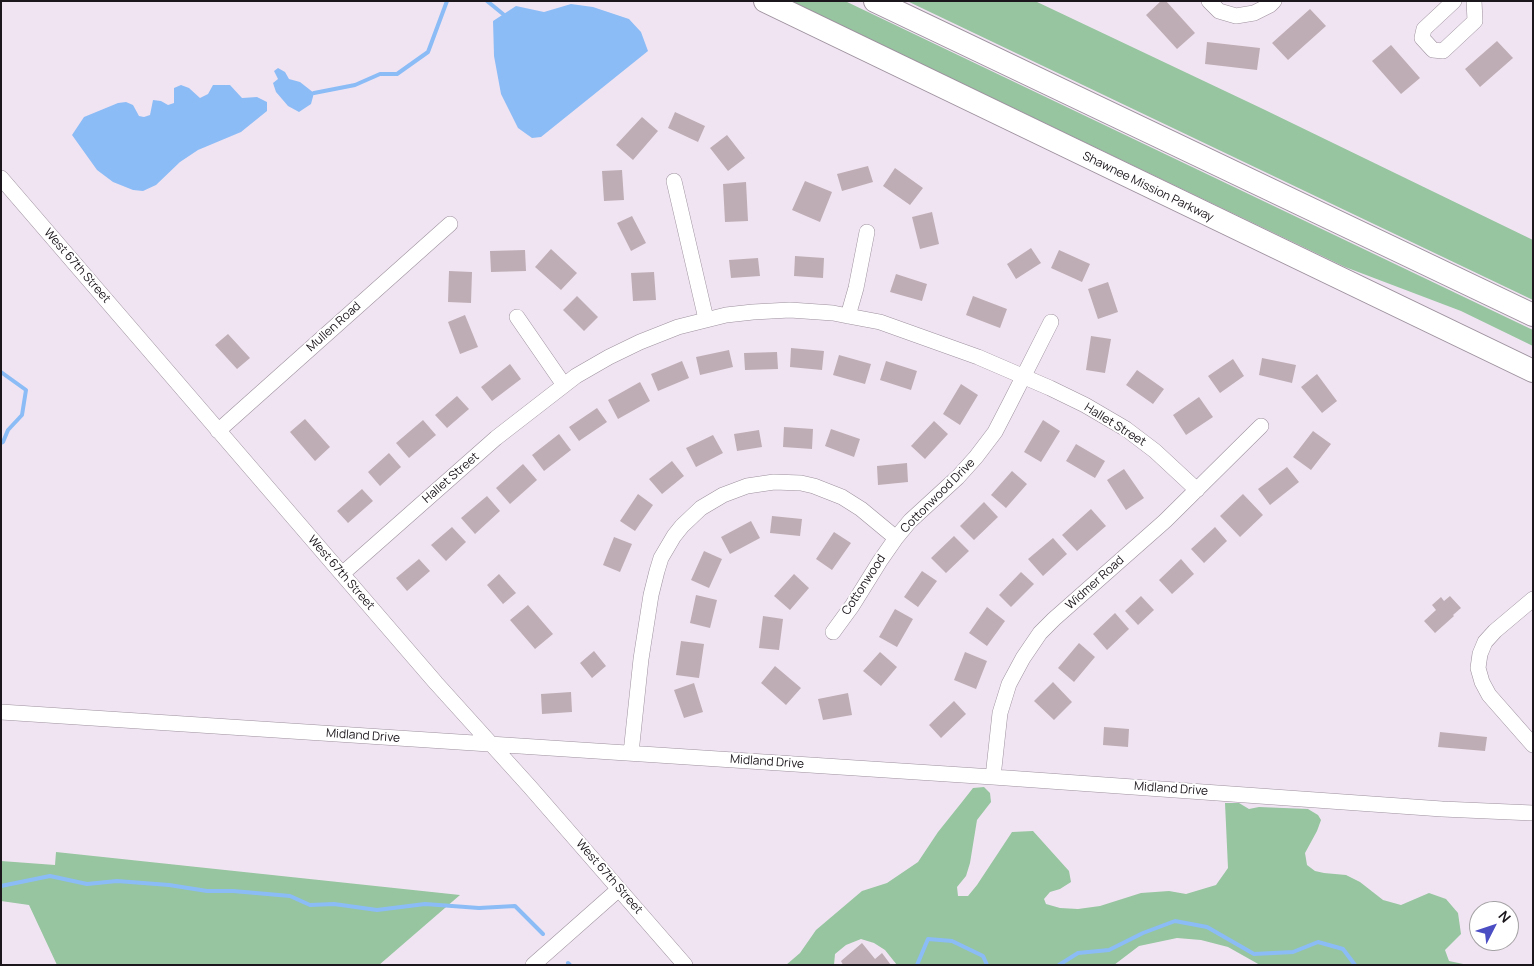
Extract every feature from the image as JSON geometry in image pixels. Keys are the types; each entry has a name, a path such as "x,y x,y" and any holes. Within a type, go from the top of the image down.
{"highway":[{"name":"Shawnee Mission Parkway","path":"764,1 1533,371"},
{"path":"874,1 1533,315"},
{"path":"1415,315 1533,357"}],"street":[{"path":"1209,1 1219,11 1236,16 1254,13 1274,1"},
{"path":"1454,1 1424,30 1422,38 1433,50 1443,51 1475,21 1474,1"},
{"name":"West 67th Street","path":"1,178 342,574 530,786 685,965"},
{"path":"674,181 706,319"},
{"name":"Mullen Road","path":"218,431 450,224"},
{"path":"848,316 856,288 866,232"},
{"name":"Hallet Street","path":"342,574 496,438 564,385 609,357 678,327 706,319 753,312 790,310 848,316 880,322 978,356 1085,405 1126,429 1155,450 1197,490"},
{"path":"517,317 564,385"},
{"path":"1024,376 1051,322"},
{"name":"Cottonwood Drive","path":"631,753 641,659 657,570 674,536 701,508 723,495 748,486 774,482 801,483 842,497 861,508 896,538 910,521 958,477 976,457 995,432 1024,376"},
{"name":"Widmer Road","path":"993,777 1000,713 1009,684 1023,658 1040,634 1054,619 1165,521 1261,426"},
{"name":"Cottonwood","path":"833,632 896,538"},
{"path":"1533,599 1495,631 1485,642 1480,654 1478,668 1482,682 1489,695 1533,745"},
{"name":"Midland Drive","path":"1,712 993,777 1442,809 1533,813"},
{"path":"533,965 619,889"}],"green space":[{"path":"790,1 845,1 1533,330 1533,346 1461,311 1345,267"},
{"path":"907,1 1035,1 1263,109 1533,240 1533,300"},
{"path":"984,787 990,793 991,802 977,820 970,863 966,876 957,887 958,896 968,896 1012,832 1033,831 1069,871 1071,882 1060,889 1050,892 1044,899 1046,904 1060,908 1078,909 1100,906 1141,893 1169,891 1186,894 1216,885 1228,868 1225,803 1239,803 1249,809 1259,807 1308,809 1318,815 1321,820 1305,853 1307,865 1315,871 1346,875 1360,882 1383,900 1401,905 1429,893 1446,899 1458,913 1461,934 1445,950 1449,961 1468,965 1260,965 1228,947 1201,940 1177,938 1139,946 1114,965 897,965 885,950 874,943 861,939 846,945 835,954 834,965 786,965 800,953 816,930 862,891 887,883 918,862 938,832 973,788"},
{"path":"56,852 460,895 379,965 57,965 29,905 1,901 1,861 55,865"}],"water":[{"path":"571,4 593,7 629,19 641,32 648,51 541,137 532,138 518,128 501,94 494,56 493,21 516,6 544,12"},
{"path":"278,68 285,72 289,79 300,82 314,93 311,104 299,112 288,106 276,92 273,83 278,79 274,71"},
{"path":"181,85 189,88 200,98 208,94 213,85 230,85 242,98 257,97 267,102 267,111 241,132 198,150 180,162 156,185 143,191 133,190 113,182 97,170 72,135 84,117 118,103 126,102 133,105 139,116 150,115 153,100 161,101 168,105 174,103 174,88"}],"building":[{"path":"1161,1 1166,1 1195,33 1177,49 1146,15"},
{"path":"1310,9 1326,26 1288,60 1272,43"},
{"path":"1497,41 1513,58 1480,87 1465,69"},
{"path":"1207,42 1260,48 1257,70 1205,64"},
{"path":"1391,45 1420,78 1401,94 1372,61"},
{"path":"675,112 705,126 698,142 668,128"},
{"path":"642,117 658,131 633,160 616,145"},
{"path":"727,135 745,158 728,171 710,148"},
{"path":"868,166 873,182 842,191 837,174"},
{"path":"895,168 923,188 910,205 883,186"},
{"path":"622,170 624,200 604,201 602,171"},
{"path":"805,181 832,192 820,222 792,210"},
{"path":"746,182 748,221 725,222 723,184"},
{"path":"932,212 939,244 920,249 912,217"},
{"path":"632,216 646,243 631,251 617,223"},
{"path":"1031,248 1041,263 1016,279 1007,264"},
{"path":"551,249 577,273 561,290 535,267"},
{"path":"525,250 526,271 491,272 490,251"},
{"path":"1059,250 1090,264 1082,282 1051,268"},
{"path":"795,256 824,258 823,278 794,276"},
{"path":"758,258 760,276 731,278 729,260"},
{"path":"449,271 472,272 471,303 448,302"},
{"path":"654,272 656,300 633,301 631,273"},
{"path":"896,274 927,284 922,301 890,292"},
{"path":"1108,282 1118,312 1098,319 1088,289"},
{"path":"577,296 598,317 584,331 563,310"},
{"path":"973,296 1007,309 1000,328 966,315"},
{"path":"465,315 478,347 460,354 448,322"},
{"path":"228,334 250,358 237,369 215,345"},
{"path":"1091,336 1111,339 1105,373 1086,370"},
{"path":"791,348 824,351 822,370 790,367"},
{"path":"729,350 733,367 700,375 696,357"},
{"path":"777,352 778,369 745,370 744,353"},
{"path":"839,355 871,364 865,384 833,375"},
{"path":"1262,358 1296,365 1292,383 1259,375"},
{"path":"1233,359 1244,376 1220,393 1208,376"},
{"path":"682,361 689,378 658,391 651,374"},
{"path":"886,361 917,371 911,390 880,380"},
{"path":"510,364 521,379 492,401 481,387"},
{"path":"1137,370 1164,389 1153,404 1126,385"},
{"path":"1317,374 1337,401 1322,413 1301,387"},
{"path":"640,382 650,401 618,419 608,400"},
{"path":"961,384 978,395 960,425 943,414"},
{"path":"457,396 469,409 447,428 435,415"},
{"path":"1199,397 1213,417 1186,435 1173,415"},
{"path":"597,408 607,422 579,441 569,427"},
{"path":"305,419 330,447 315,461 290,432"},
{"path":"423,420 436,435 409,458 396,443"},
{"path":"1043,420 1060,431 1041,462 1024,452"},
{"path":"934,421 948,434 925,459 911,446"},
{"path":"784,427 813,429 812,449 783,447"},
{"path":"831,429 860,439 854,457 825,446"},
{"path":"759,430 762,447 737,451 734,434"},
{"path":"1313,431 1331,444 1311,470 1293,457"},
{"path":"559,434 571,450 544,471 532,455"},
{"path":"713,435 723,453 696,467 686,448"},
{"path":"1076,444 1105,461 1095,478 1066,461"},
{"path":"389,453 401,467 380,486 368,472"},
{"path":"672,461 684,476 662,494 649,479"},
{"path":"907,463 908,482 878,485 877,466"},
{"path":"523,464 537,480 510,504 496,488"},
{"path":"1287,467 1299,482 1270,505 1258,489"},
{"path":"1124,469 1144,498 1126,510 1107,480"},
{"path":"1012,471 1027,484 1006,508 991,495"},
{"path":"362,489 373,501 348,523 337,511"},
{"path":"638,494 653,505 635,531 620,521"},
{"path":"1243,494 1263,515 1240,537 1220,516"},
{"path":"487,496 500,511 475,534 461,518"},
{"path":"984,502 998,517 974,540 960,526"},
{"path":"1091,509 1106,526 1077,551 1062,535"},
{"path":"772,516 802,519 800,536 770,533"},
{"path":"751,521 760,538 730,554 721,537"},
{"path":"452,527 466,542 446,561 431,545"},
{"path":"1215,527 1227,541 1204,563 1191,549"},
{"path":"834,532 851,543 832,570 816,559"},
{"path":"954,536 969,551 946,573 931,558"},
{"path":"614,537 632,544 620,572 603,565"},
{"path":"1053,538 1067,554 1043,576 1028,559"},
{"path":"704,551 722,559 709,588 691,580"},
{"path":"419,559 430,571 407,591 396,578"},
{"path":"1181,559 1194,574 1172,594 1159,580"},
{"path":"922,571 937,581 918,607 904,597"},
{"path":"1021,572 1034,584 1011,607 999,595"},
{"path":"499,574 516,593 503,604 487,585"},
{"path":"794,574 809,588 790,610 774,596"},
{"path":"696,595 717,600 710,628 690,623"},
{"path":"1141,596 1154,610 1138,625 1125,611"},
{"path":"1450,596 1461,608 1435,633 1424,621 1436,610 1432,605 1441,597 1444,601"},
{"path":"528,605 553,634 535,649 510,620"},
{"path":"987,607 1005,621 987,646 969,633"},
{"path":"895,609 913,619 897,647 879,637"},
{"path":"1115,613 1129,629 1107,650 1093,634"},
{"path":"763,616 783,619 779,650 759,648"},
{"path":"681,641 704,644 699,678 676,675"},
{"path":"1079,643 1095,657 1074,682 1058,668"},
{"path":"594,651 606,666 592,678 580,663"},
{"path":"880,652 897,667 881,686 863,671"},
{"path":"965,652 987,661 976,689 954,680"},
{"path":"775,666 801,688 786,705 761,683"},
{"path":"1053,682 1072,702 1054,720 1034,701"},
{"path":"694,683 703,712 684,718 674,690"},
{"path":"571,692 572,712 542,714 541,694"},
{"path":"848,693 852,715 823,720 818,699"},
{"path":"954,701 966,714 941,738 929,725"},
{"path":"1104,727 1129,729 1128,747 1103,745"},
{"path":"1440,732 1487,737 1485,751 1438,747"},
{"path":"862,943 875,959 882,953 891,965 843,965 841,961"}],"waterway":[{"path":"314,93 355,85 380,74 397,74 428,52 447,1"},
{"path":"487,1 503,14"},
{"path":"1,372 26,390 22,415 8,430 1,443"},
{"path":"1,886 50,876 87,884 117,881 169,885 207,891 233,891 290,896 310,905 334,904 377,910 425,904 479,908 515,906 543,934"},
{"path":"1059,965 1078,953 1109,950 1143,933 1175,921 1207,927 1254,954 1293,952 1318,942 1343,949 1355,965"},
{"path":"917,965 928,939 952,941 983,956 987,965"}]}
